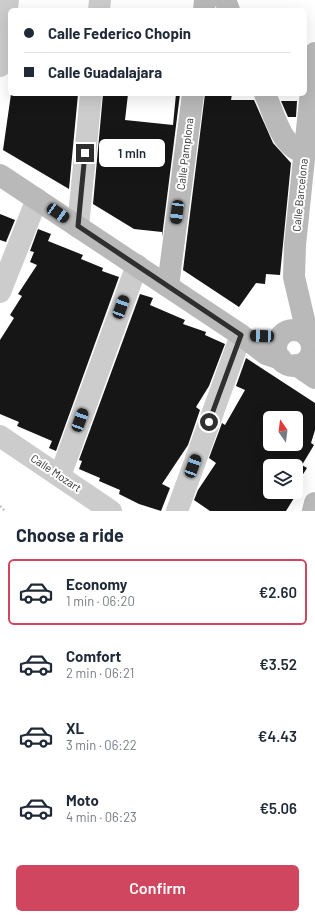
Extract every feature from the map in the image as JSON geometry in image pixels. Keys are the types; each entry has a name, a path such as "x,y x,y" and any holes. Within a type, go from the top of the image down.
{"street":[{"path":"0,66 8,0"},
{"name":"Calle Barcelona","path":"311,341 294,277 295,245 315,53"},
{"path":"78,226 91,96"},
{"name":"Calle Pamplona","path":"168,286 193,96"},
{"path":"267,96 285,139 295,151 304,152"},
{"path":"0,175 137,265 241,335 266,354 285,354 302,364 310,356 311,341 299,331 294,330 285,333 285,354"},
{"path":"0,292 37,199"},
{"path":"60,476 137,265"},
{"path":"177,511 241,335"},
{"path":"285,354 315,378"},
{"name":"Calle Mozart","path":"0,436 111,511"},
{"path":"313,511 315,503"}],"path":[{"path":"0,506 5,511"}],"building":[{"path":"11,96 78,96 69,189 3,150"},
{"path":"103,96 128,96 125,120 173,125 176,96 180,96 162,237 162,232 134,229 93,204"},
{"path":"205,96 232,96 231,100 254,100 273,143 291,163 280,275 266,274 265,284 256,283 239,307 183,270"},
{"path":"281,101 297,101 296,117 288,117"},
{"path":"0,214 15,220 6,242 0,240"},
{"path":"38,229 51,234 48,241 83,255 81,259 103,268 102,271 119,277 56,451 49,448 52,441 17,426 19,422 0,414 0,340 14,318 10,315 22,296 18,294 37,265 30,262 34,252 30,251"},
{"path":"140,294 153,298 150,305 185,320 183,324 206,332 205,335 225,344 209,386 196,407 200,410 188,445 162,484 170,488 161,511 139,504 119,494 120,490 99,481 100,478 79,469 82,461 79,460"},
{"path":"246,358 315,403 315,430 311,443 314,445 303,463 303,459 263,459 263,499 293,499 286,511 210,511 194,500 198,490 216,463 209,458 222,423 225,425 245,390 236,386"},
{"path":"303,466 307,468 303,474"}],"route":[{"path":"85,153 78,226 241,335 209,422"}]}
